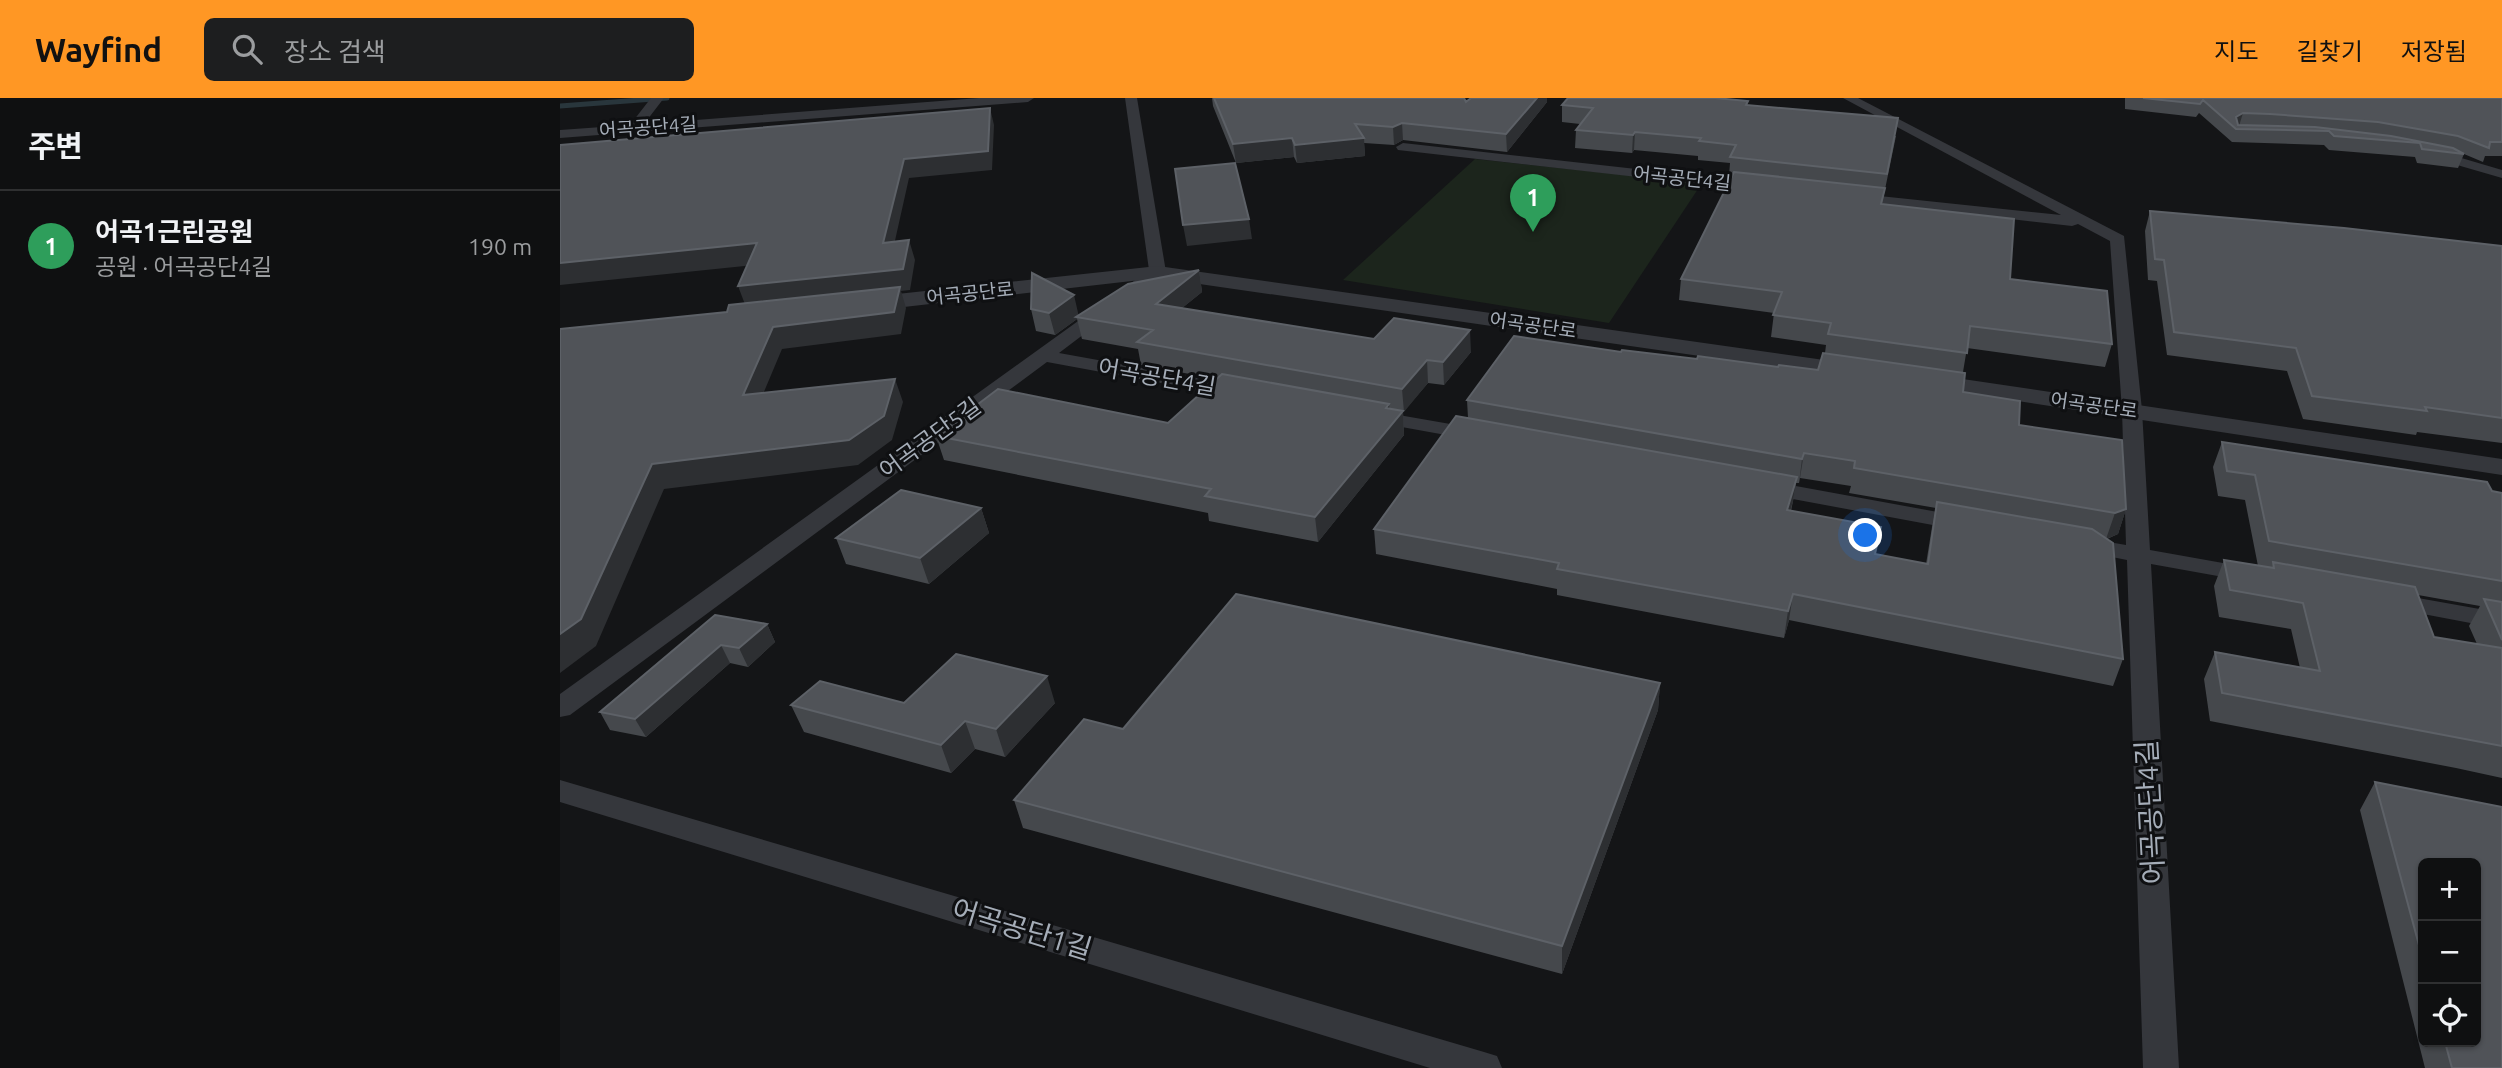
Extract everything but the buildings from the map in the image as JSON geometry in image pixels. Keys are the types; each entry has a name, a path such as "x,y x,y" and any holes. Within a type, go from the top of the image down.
{"street":[{"path":"637,124 658,98"},
{"name":"어곡공단4길","path":"560,134 637,124 1028,98"},
{"path":"1131,98 1158,272"},
{"name":"어곡공단4길","path":"1849,98 2118,239 2132,410 2161,1068"},
{"name":"어곡공단4길","path":"1403,147 1772,188"},
{"path":"2419,151 2452,156 2480,171 2502,174"},
{"name":"어곡공단4길","path":"1840,196 2086,223"},
{"name":"어곡공단로","path":"838,307 1158,272 2132,410 2502,467"},
{"name":"어곡공단5길","path":"560,708 1158,272"},
{"name":"어곡공단4길","path":"1042,356 1262,396"},
{"path":"1344,411 1495,438"},
{"path":"1741,483 1988,528"},
{"path":"2057,540 2273,580"},
{"path":"2368,597 2502,621"},
{"name":"어곡공단1길","path":"560,791 1484,1068"}],"shaded area":[{"path":"1475,159 1702,183 1609,323 1343,280"}],"waterway":[{"path":"560,106 667,98"}],"place":[{"name":"어곡1근린공원","path":"1533,232"}]}
